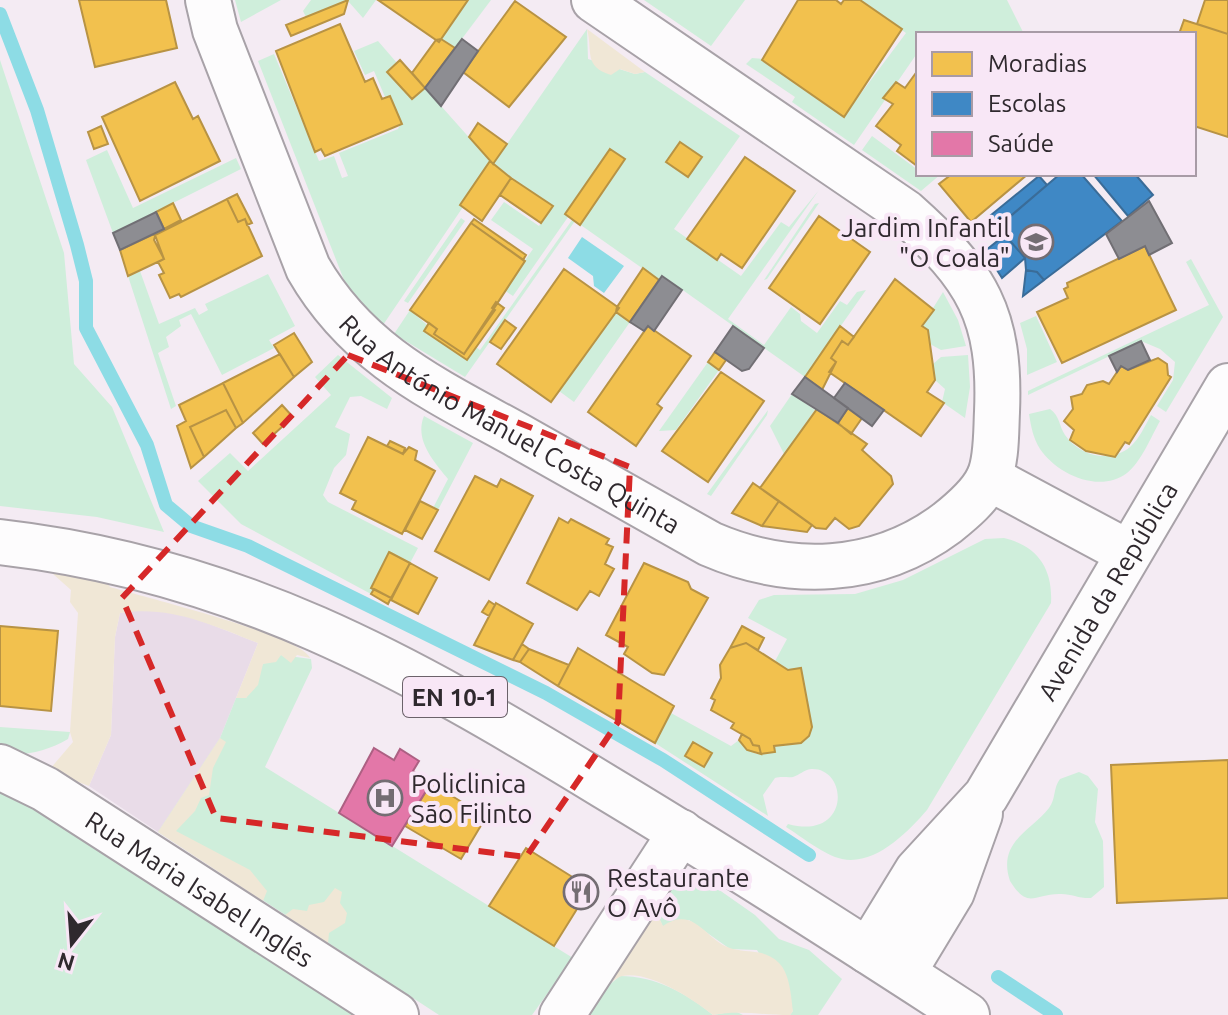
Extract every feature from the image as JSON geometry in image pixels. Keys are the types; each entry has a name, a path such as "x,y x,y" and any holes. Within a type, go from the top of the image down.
{"street":[{"name":"Rua António Manuel Costa Quinta","path":"208,0 215,30 308,268 325,297 348,326 405,373 710,544 741,557 776,565 820,569 859,563 902,550 965,509 989,478 997,426 997,350 989,315 967,277 941,244 905,212 594,0"},
{"name":"Avenida da República","path":"885,962 952,892 986,796 1050,691 1127,552 1228,386"},
{"path":"989,478 1127,552"},
{"name":"EN 10-1","path":"0,542 134,564 236,594 334,635 442,689 681,832 967,1015"},
{"name":"Rua Maria Isabel Inglês","path":"0,767 45,789 396,1015"},
{"path":"562,1015 681,832"}],"highlighted area":[{"path":"348,355 630,467 618,722 526,857 216,818 122,598"}],"shaded area":[{"path":"145,609 187,615 258,643 220,738 158,832 89,786 111,735 115,637 120,613"}],"green space":[{"path":"235,0 281,0 241,22"},
{"path":"311,0 376,0 363,18 348,1 306,17 303,11"},
{"path":"468,0 491,0 455,48 441,39"},
{"path":"644,0 745,0 711,46"},
{"path":"860,0 1007,0 1023,32 916,32 916,55 854,145 792,102 795,97 746,64 752,58 764,59 844,116 906,33"},
{"path":"587,29 588,59 635,74 645,72 740,136 674,229 741,276 781,222 789,227 819,190 728,319 764,345 791,307 800,314 801,321 817,333 840,301 847,305 857,292 866,290 805,377 663,276 659,280 575,221 465,377 394,334 410,310 467,360 476,347 480,350 572,220 568,217 513,296 504,290 533,249 491,220 504,202 539,226 552,206 493,164"},
{"path":"378,41 397,63 387,73 412,99 425,88 490,161 460,204 463,207 383,325 361,304 344,280 258,61 274,54 319,161 334,156 342,178 348,176 339,153 398,129 401,123 390,96 385,97 374,71 365,75 354,51"},
{"path":"0,60 64,253 74,364 112,407 164,532 97,517 0,506"},
{"path":"872,136 916,169 916,176 939,176 921,191 862,150"},
{"path":"107,150 133,208 236,158 241,169 113,233 86,160"},
{"path":"819,203 767,279 764,280 815,204"},
{"path":"461,218 465,221 408,303 404,301"},
{"path":"1191,259 1223,317 1166,412 1157,406 1173,380 1175,362 1160,349 1141,341 1028,395 1028,391 1209,305 1186,262"},
{"path":"140,271 159,324 195,308 199,315 208,310 205,304 268,274 295,326 269,340 274,348 222,375 191,314 179,320 181,326 166,337 169,347 158,353 176,406 171,409 128,276"},
{"path":"943,292 958,320 966,346 941,350 930,344 928,330 922,326"},
{"path":"616,312 630,322 574,402 559,391"},
{"path":"1036,316 1057,362 1027,375 1027,349 1020,323"},
{"path":"338,355 392,398 387,409 361,396 350,397 335,427 350,434 346,455 334,468 323,495 328,502 418,548 410,563 389,553 371,587 374,589 371,594 241,524 198,481 230,453 248,471 331,395 315,377"},
{"path":"968,355 970,387 965,418 942,402 945,389 935,380 933,364 941,357"},
{"path":"708,362 719,370 676,430 659,431"},
{"path":"792,394 815,410 784,454 770,426"},
{"path":"1050,409 1071,442 1087,453 1105,456 1130,447 1151,415 1160,421 1141,456 1127,473 1104,482 1092,481 1068,473 1040,449 1029,414"},
{"path":"768,410 711,496 707,494"},
{"path":"424,416 473,443 438,510 433,508 448,479 424,442"},
{"path":"1004,538 1026,547 1041,560 1049,579 1051,603 927,810 890,845 867,857 842,859 821,850 786,827 788,824 809,826 824,822 833,814 837,790 824,771 811,769 793,777 775,778 763,795 768,816 655,743 671,713 731,746 739,740 747,750 757,754 774,752 774,746 802,741 812,727 801,668 788,670 774,663 787,639 748,618 759,600 774,595 855,594 903,580 985,539"},
{"path":"281,655 311,659 312,668 265,767 573,958 532,1015 439,1015 158,832 220,738 236,698 246,698 263,664"},
{"path":"0,727 70,732 68,739 52,747 9,754 0,753"},
{"path":"1079,772 1088,776 1098,789 1095,822 1103,841 1104,887 1091,898 1063,894 1027,898 1010,881 1008,856 1018,838 1049,808 1060,779"},
{"path":"0,780 372,1015 0,1015"},
{"path":"694,878 715,887 755,915 779,939 809,950 842,979 818,1015 790,1015 793,1011 757,950 730,949 689,920 663,927 654,907 675,882"},
{"path":"620,976 646,979 670,987 713,1015 587,1015 602,991"},
{"path":"735,1011 743,1015 713,1015"}],"sand":[{"path":"587,29 645,72 635,74 620,69 611,75 596,67 591,57"},
{"path":"44,566 107,582 110,587 251,628 300,649 310,658 297,655 291,663 281,655 276,662 263,664 258,685 246,698 236,698 258,643 174,614 120,613 115,637 111,735 89,786 57,774 44,776 73,742 70,732 78,613 70,602 71,590"},
{"path":"220,738 226,742 213,768 209,795 201,798 195,811 176,831 250,870 267,891 263,901 158,832"},
{"path":"335,888 342,892 340,903 347,913 345,923 329,933 328,943 285,915 293,909 307,911 309,905 324,902"},
{"path":"654,907 663,926 684,919 733,949 763,953 774,959 788,979 793,1011 790,1015 713,1015 670,987 633,975 619,977 602,991"}],"water":[{"path":"582,237 624,266 604,293 594,286 593,276 568,258"}],"building: Moradias":[{"path":"79,0 166,0 177,48 95,67"},
{"path":"348,0 344,14 291,36 286,25"},
{"path":"378,0 468,0 439,42"},
{"path":"798,0 836,0 841,4 844,0 860,0 902,29 844,117 762,60"},
{"path":"1205,0 1228,0 1228,34 1197,24"},
{"path":"515,1 566,37 509,107 463,72"},
{"path":"1184,20 1228,34 1228,137 1196,127 1196,32 1180,32"},
{"path":"340,24 365,82 373,78 382,99 390,96 402,124 325,156 321,149 315,152 276,51"},
{"path":"441,39 455,48 425,88 412,73 436,40"},
{"path":"400,60 425,88 412,99 387,72"},
{"path":"916,73 916,165 897,151 901,145 876,126 893,104 883,98 896,82 905,88"},
{"path":"175,82 193,119 198,116 220,161 140,201 102,117"},
{"path":"478,123 507,144 493,164 469,137"},
{"path":"101,126 108,144 94,149 88,132"},
{"path":"680,142 702,157 688,177 666,162"},
{"path":"610,149 625,159 580,225 565,214"},
{"path":"745,157 795,191 742,268 721,254 717,260 687,239"},
{"path":"490,161 511,178 482,221 460,205"},
{"path":"949,176 1026,176 971,222 939,184"},
{"path":"511,178 553,206 541,223 500,195"},
{"path":"237,194 252,223 247,225 245,219 238,222 227,199"},
{"path":"227,199 238,222 245,219 262,256 181,297 179,294 170,298 159,275 164,273 158,262 164,259 155,235"},
{"path":"173,203 181,220 164,229 156,212"},
{"path":"819,216 870,252 820,324 769,288"},
{"path":"474,219 526,255 523,260 471,223"},
{"path":"471,223 525,261 464,354 434,334 437,329 410,310"},
{"path":"156,233 154,240 164,259 128,276 120,250"},
{"path":"1145,246 1176,310 1062,363 1037,312 1068,298 1064,289 1068,287 1067,283"},
{"path":"643,268 659,280 630,322 616,312 617,307"},
{"path":"564,269 619,308 551,402 497,364"},
{"path":"895,279 934,310 922,326 928,330 935,380 927,392 944,403 921,436 829,372 836,362 831,358 842,341 848,345"},
{"path":"496,302 504,308 467,360 424,331 429,323 437,329 434,334 464,354 495,310 492,308"},
{"path":"505,320 516,328 501,349 490,342"},
{"path":"648,326 691,356 657,404 662,408 636,446 588,412"},
{"path":"840,326 854,337 848,345 842,341 831,358 836,362 822,390 805,377"},
{"path":"294,333 312,362 294,377 274,345"},
{"path":"715,352 726,360 719,370 708,362"},
{"path":"280,354 294,377 243,423 223,383"},
{"path":"1158,358 1167,364 1171,377 1129,444 1125,442 1115,457 1086,451 1070,440 1074,430 1064,421 1073,409 1071,397 1082,394 1087,385 1103,381 1109,384 1121,366 1128,370"},
{"path":"721,372 764,401 708,482 662,451"},
{"path":"223,383 243,423 236,428 226,410 190,427 204,457 191,468 177,426 186,421 179,405"},
{"path":"282,405 293,417 263,444 253,433"},
{"path":"848,408 862,418 851,434 838,423"},
{"path":"817,409 867,444 862,450 891,476 893,484 859,526 849,529 835,518 826,529 816,528 760,488"},
{"path":"226,410 236,428 204,457 190,427"},
{"path":"368,437 403,454 409,447 417,451 415,460 435,471 402,534 352,509 356,501 340,493"},
{"path":"390,441 405,448 403,454 387,446"},
{"path":"475,476 497,487 501,479 533,496 489,580 435,551"},
{"path":"753,483 779,501 762,526 732,513"},
{"path":"420,501 438,510 422,539 405,530"},
{"path":"779,501 812,525 807,532 762,526"},
{"path":"559,518 568,523 571,519 609,539 606,544 613,547 605,564 614,569 599,596 590,591 577,610 527,583"},
{"path":"389,552 410,563 391,598 371,588"},
{"path":"410,563 437,578 418,614 391,600"},
{"path":"644,563 688,582 691,589 708,598 664,675 652,673 624,654 628,647 606,635"},
{"path":"374,589 391,598 388,604 371,594"},
{"path":"489,601 495,605 489,616 482,612"},
{"path":"496,603 533,624 513,660 474,645"},
{"path":"0,626 58,631 51,711 0,706"},
{"path":"742,626 764,638 758,650 746,643 730,648"},
{"path":"746,643 788,670 801,668 812,727 809,736 801,743 774,746 775,752 761,754 759,746 753,745 750,739 731,728 734,723 711,710 715,700 711,698 721,678 720,665 730,648"},
{"path":"522,644 529,649 520,662 513,660"},
{"path":"578,648 674,706 655,743 558,686"},
{"path":"529,649 569,665 558,686 520,662"},
{"path":"742,734 753,745 759,746 761,754 747,750 739,740"},
{"path":"693,742 712,753 704,767 685,756"},
{"path":"1228,760 1228,898 1117,903 1111,765"},
{"path":"431,783 486,817 461,859 405,826"},
{"path":"526,848 590,888 554,946 489,906"}],"building: Escolas":[{"path":"1039,176 1047,185 1000,225 991,215"},
{"path":"1058,176 1083,176 1122,221 1044,280 1037,272 1026,270 1025,258 998,227"},
{"path":"1095,176 1137,176 1153,195 1128,216"},
{"path":"1005,235 1025,258 1002,278 985,251"},
{"path":"1026,270 1037,272 1044,280 1023,296"}],"building: Saúde":[{"name":"Policlinica São Filinto","path":"374,748 394,760 400,749 419,761 413,771 431,783 392,846 339,813"}],"building: Indústria":[{"path":"462,39 478,51 441,106 425,88"},
{"path":"1149,201 1172,243 1149,255 1145,246 1119,259 1106,234"},
{"path":"156,212 164,229 120,250 113,233"},
{"path":"662,276 682,290 654,331 648,326 644,331 630,322"},
{"path":"733,326 764,348 749,369 742,371 715,352"},
{"path":"1141,341 1150,360 1128,370 1121,366 1117,372 1109,356"},
{"path":"805,377 848,408 838,423 792,394"},
{"path":"845,383 884,410 872,426 834,398"}],"waterway":[{"path":"0,14 37,110 77,245 86,281 86,328 147,445 166,505 191,526 248,546 546,693 663,760 809,855"},
{"path":"998,977 1056,1015"}],"place":[{"name":"Jardim Infantil \"O Coala\"","path":"1036,242"},
{"name":"Policlinica São Filinto","path":"385,798"},
{"name":"Restaurante O Avô","path":"581,892"}]}
